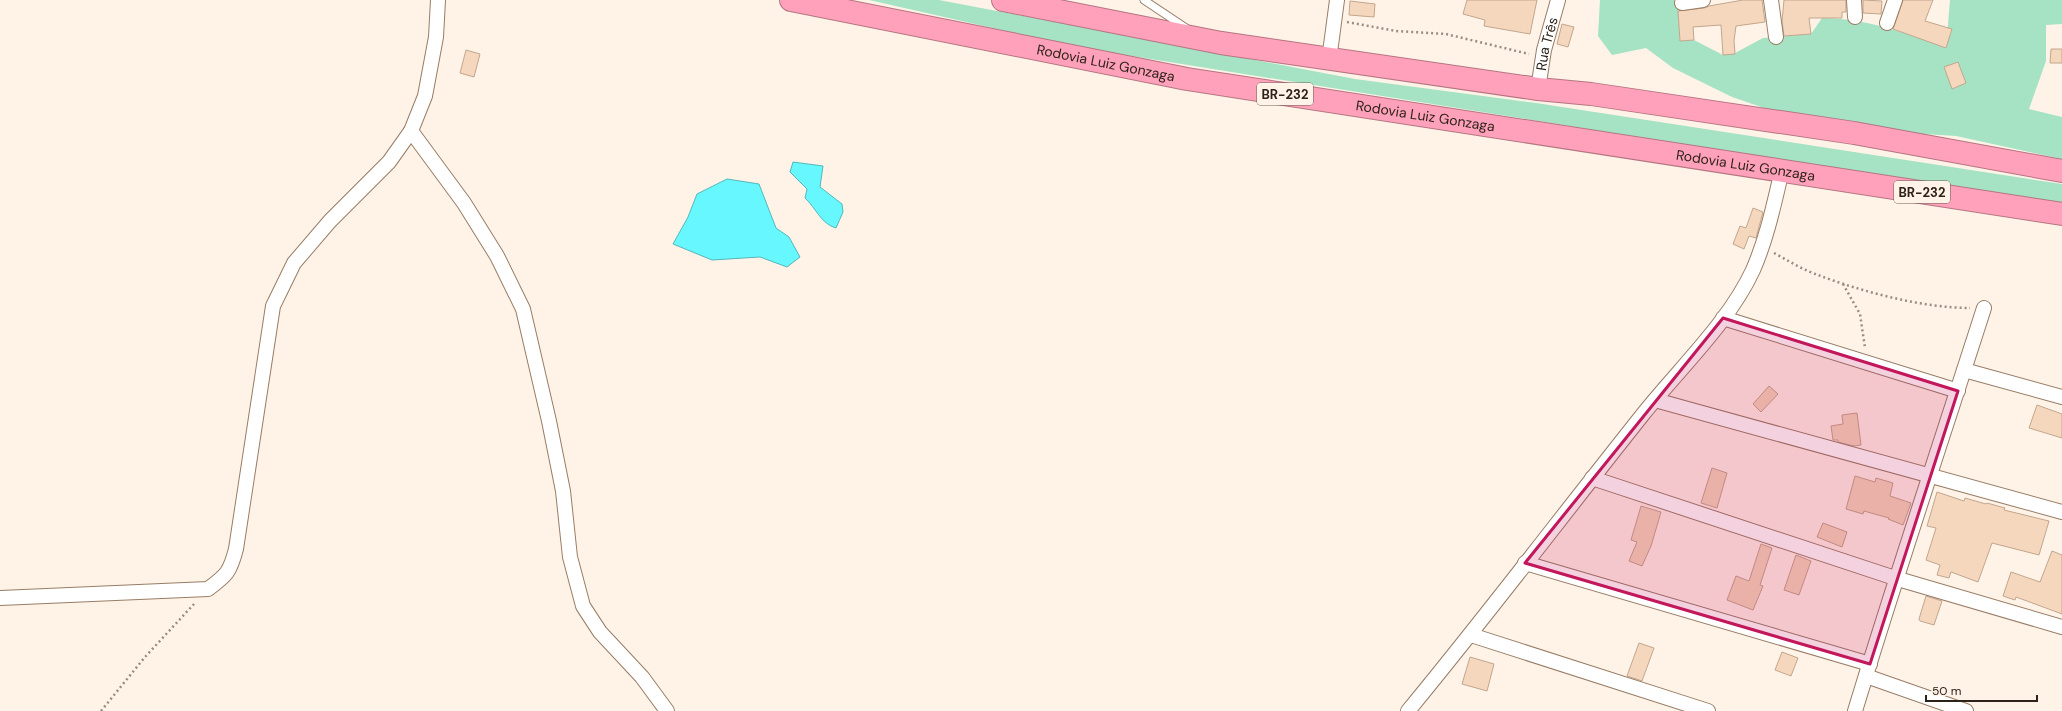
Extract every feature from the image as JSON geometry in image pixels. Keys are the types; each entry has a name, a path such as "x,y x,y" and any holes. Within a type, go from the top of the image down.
{"highway":[{"name":"Rodovia Luiz Gonzaga","path":"791,0 1187,79 2062,214"},
{"path":"1003,0 1221,43 1329,60 1538,89 1591,94 1854,133 2062,171"}],"street":[{"path":"0,598 208,589 222,579 230,570 236,549 273,306 294,263 330,222 389,162 411,131 425,96 436,37 438,0"},
{"path":"1329,60 1337,0"},
{"name":"Rua Três","path":"1538,89 1543,57 1558,0"},
{"path":"1682,3 1703,0"},
{"path":"1770,0 1776,37"},
{"path":"1854,0 1855,17"},
{"path":"1887,23 1895,0"},
{"path":"411,131 464,203 497,256 524,309 563,491 570,558 582,606 600,632 642,677 667,711"},
{"path":"1408,711 1471,635 1525,562 1592,478 1724,318 1753,270 1769,226 1782,170"},
{"path":"1855,711 1898,579 1928,476 1958,391 1984,308"},
{"path":"1724,318 1958,391"},
{"path":"1964,370 2062,397"},
{"path":"1655,400 2062,512"},
{"path":"1592,478 1898,579 2062,627"},
{"path":"1525,562 1868,670 1966,711"},
{"path":"1471,635 1708,711"}],"lane":[{"path":"1144,0 1184,27 1221,43"}],"path":[{"path":"1334,20 1396,31 1446,34 1543,57"},
{"path":"1762,247 1817,275 1843,283 1944,308 1984,308"},
{"path":"1843,283 1860,314 1867,363"},
{"path":"101,711 145,657 208,589"}],"highlighted area":[{"path":"1723,318 1958,391 1870,664 1525,563"}],"green space":[{"path":"869,0 939,0 1355,79 1536,103 2062,184 2062,205 1076,47"},
{"path":"1600,0 1674,0 1678,10 1680,41 1694,40 1723,55 1735,53 1763,38 1811,34 1822,18 1854,21 1885,27 1946,48 1950,0 2062,0 2062,24 2046,25 2046,61 2029,109 2062,117 2062,159 1956,136 1907,133 1770,110 1732,97 1673,68 1646,48 1612,55 1598,36"}],"water":[{"path":"793,162 823,166 820,187 842,204 843,212 836,228 826,223 805,198 807,189 790,172"},
{"path":"727,179 759,184 776,228 789,237 800,257 787,267 760,257 712,260 673,244 688,217 697,194"}],"building":[{"path":"1467,0 1537,0 1530,34 1484,26 1485,20 1463,14"},
{"path":"1743,0 1762,0 1765,22 1736,26 1734,41 1735,54 1723,55 1721,25 1693,27 1694,40 1680,41 1678,11 1704,8"},
{"path":"1784,0 1846,0 1846,12 1842,12 1842,18 1809,18 1811,34 1784,36 1782,21"},
{"path":"1863,0 1882,1 1881,14 1863,13"},
{"path":"1903,0 1933,0 1925,21 1952,29 1946,48 1893,29"},
{"path":"1350,1 1375,4 1374,17 1349,15"},
{"path":"1562,24 1574,27 1568,47 1557,44"},
{"path":"2051,49 2062,49 2062,63 2050,63"},
{"path":"466,50 480,54 474,77 460,73"},
{"path":"1958,62 1966,83 1952,89 1944,67"},
{"path":"1753,208 1763,212 1756,238 1749,236 1744,249 1733,244 1740,226 1746,228"},
{"path":"1769,386 1778,394 1761,412 1753,404"},
{"path":"2037,405 2062,414 2062,438 2029,428"},
{"path":"1857,413 1861,445 1854,446 1838,442 1838,440 1833,440 1831,426 1843,424 1842,415"},
{"path":"1712,468 1727,473 1717,508 1701,503"},
{"path":"1855,476 1875,482 1876,478 1893,483 1890,496 1911,503 1903,525 1888,519 1889,518 1864,511 1863,514 1846,509"},
{"path":"1937,492 1964,501 1965,498 1987,503 2005,508 2004,510 2049,521 2039,555 1992,543 1978,582 1951,572 1949,578 1937,575 1940,565 1926,560 1936,528 1927,526"},
{"path":"1641,506 1661,512 1651,546 1642,566 1629,561 1637,542 1631,540"},
{"path":"1823,523 1847,532 1842,547 1817,537"},
{"path":"1761,544 1772,548 1760,585 1763,586 1753,610 1727,600 1736,576 1749,581"},
{"path":"2052,551 2062,555 2062,614 2016,597 2015,600 2003,596 2011,572 2040,582"},
{"path":"1796,555 1811,561 1799,595 1784,590"},
{"path":"1926,596 1942,601 1934,625 1920,621 1919,619"},
{"path":"1639,643 1654,648 1642,681 1627,676"},
{"path":"1782,652 1798,658 1791,676 1775,670"},
{"path":"1470,657 1494,664 1487,691 1462,684"}]}
